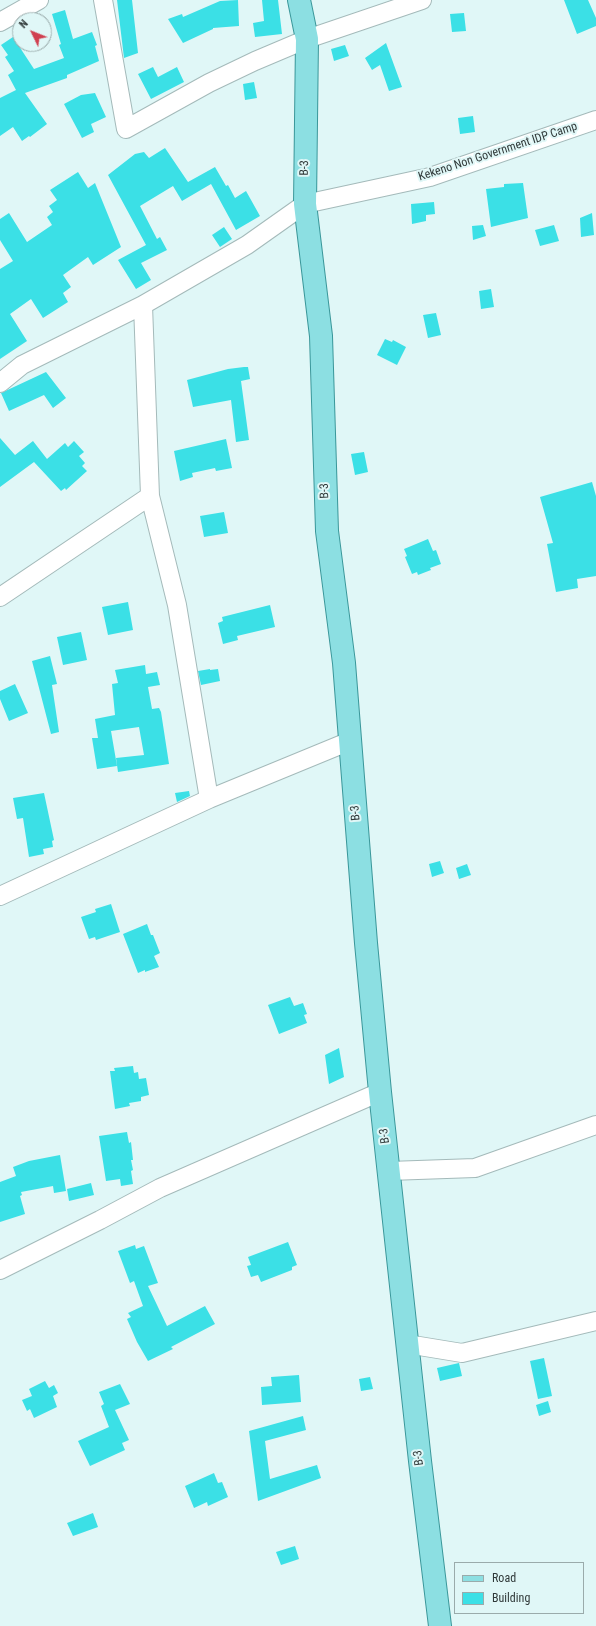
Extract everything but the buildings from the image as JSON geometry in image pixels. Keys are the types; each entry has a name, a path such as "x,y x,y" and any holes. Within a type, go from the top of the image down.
{"main road":[{"name":"B-3","path":"299,0 307,39 305,204 321,336 327,531 344,663 365,935 380,1092 407,1344 440,1626"}],"street":[{"path":"0,22 39,0"},
{"path":"103,0 126,129 209,83 255,60 307,39 422,0"},
{"name":"Kekeno Non Government IDP Camp","path":"305,204 430,177 596,120"},
{"path":"0,383 22,365 143,305 247,245 305,204"},
{"path":"143,305 150,496 177,606 209,799"},
{"path":"0,597 150,496"},
{"path":"0,896 209,799 350,741"},
{"path":"0,1270 160,1188 380,1092"},
{"path":"389,1171 475,1168 596,1125"},
{"path":"407,1344 462,1353 596,1321"}]}
